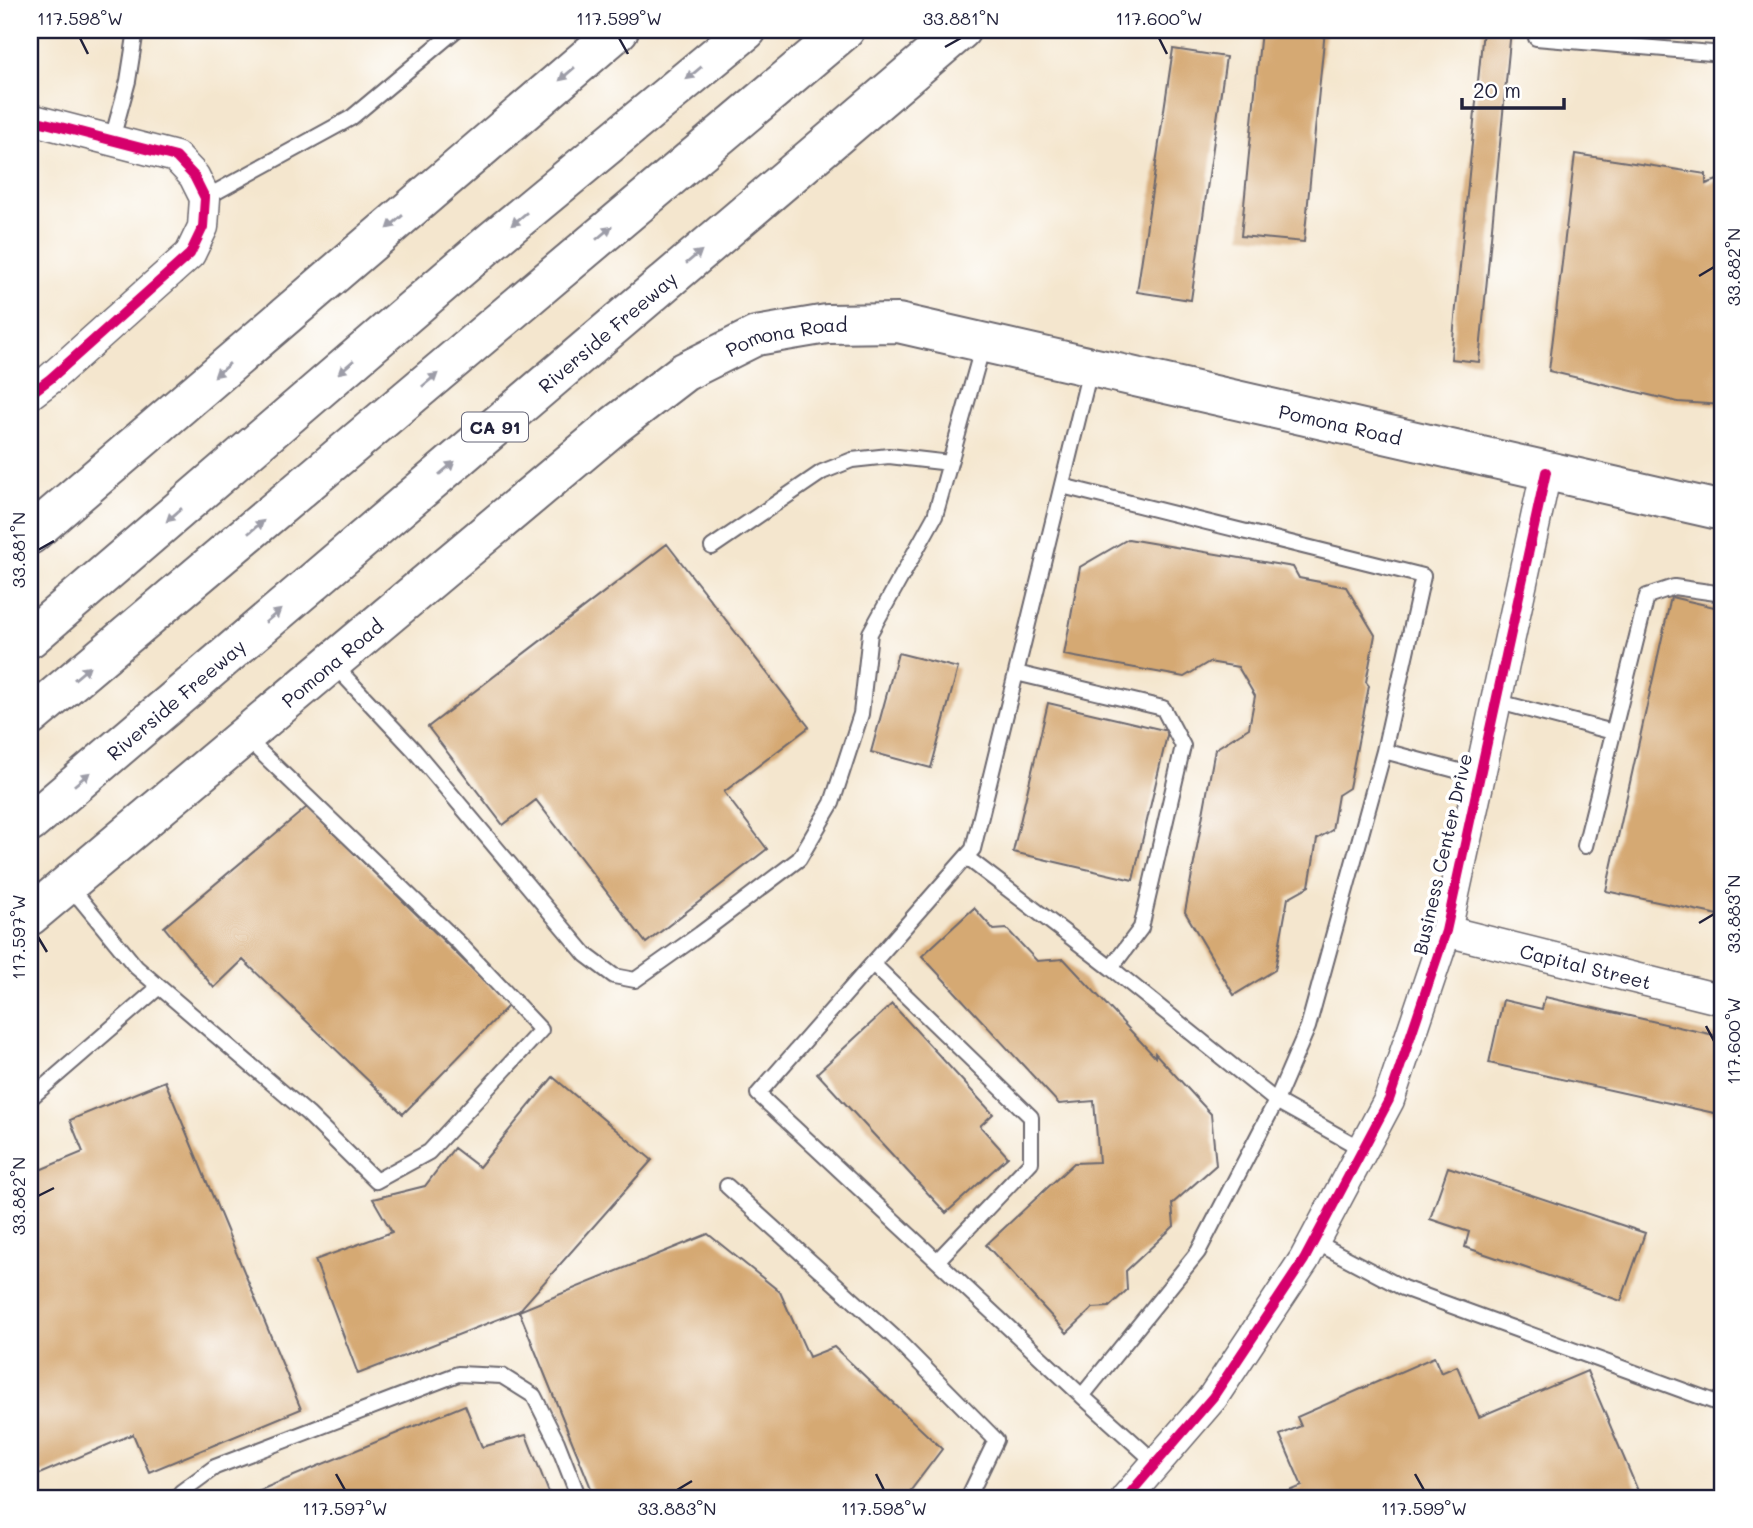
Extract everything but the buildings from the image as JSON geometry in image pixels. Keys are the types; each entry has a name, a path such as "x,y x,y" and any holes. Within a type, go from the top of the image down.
{"main road":[{"path":"30,535 619,30"},
{"path":"30,638 493,240 747,30"},
{"path":"30,717 845,30"},
{"name":"Riverside Freeway","path":"30,824 961,30"},
{"name":"Pomona Road","path":"30,916 615,425 684,372 756,336 827,324 898,323 1723,511"}],"street":[{"path":"30,119 176,157 194,176 205,198 203,227 190,254 30,394"},
{"name":"Business Center Drive","path":"1126,1498 1213,1396 1314,1241 1389,1100 1446,931 1546,472"},
{"name":"Capital Street","path":"1446,931 1723,1000"}],"lane":[{"path":"111,139 128,81 136,30"},
{"path":"205,198 351,118 456,30"},
{"path":"1536,38 1723,54"},
{"path":"332,663 414,750 586,955 614,976 635,980 799,859 832,803 861,714 870,633 935,516 984,342"},
{"path":"1091,367 973,849 758,1094 1156,1463"},
{"path":"712,547 822,472 852,460 889,456 950,463"},
{"path":"1062,486 1423,576 1384,751 1308,1027 1276,1101 1198,1252 1082,1396"},
{"path":"1585,846 1647,596 1674,587 1723,594"},
{"path":"1016,673 1163,708 1182,746 1141,928 1111,968"},
{"path":"1495,701 1614,732"},
{"path":"68,884 136,967 308,1114 376,1181 429,1152 541,1030 459,943 244,736"},
{"path":"1384,751 1478,776"},
{"path":"966,857 1111,968 1276,1101 1363,1149"},
{"path":"873,964 1031,1116 1031,1162 937,1261"},
{"path":"33,1096 159,987"},
{"path":"727,1186 894,1337 996,1440 968,1498"},
{"path":"1314,1241 1403,1288 1723,1405"},
{"path":"178,1498 181,1492 215,1467 458,1374 502,1376 534,1396 557,1441 579,1498"}],"cycle path":[{"path":"30,119 176,157 194,176 205,198 203,227 190,254 30,394"},
{"path":"1126,1498 1213,1397 1304,1260 1389,1100 1446,931 1546,472"}]}
